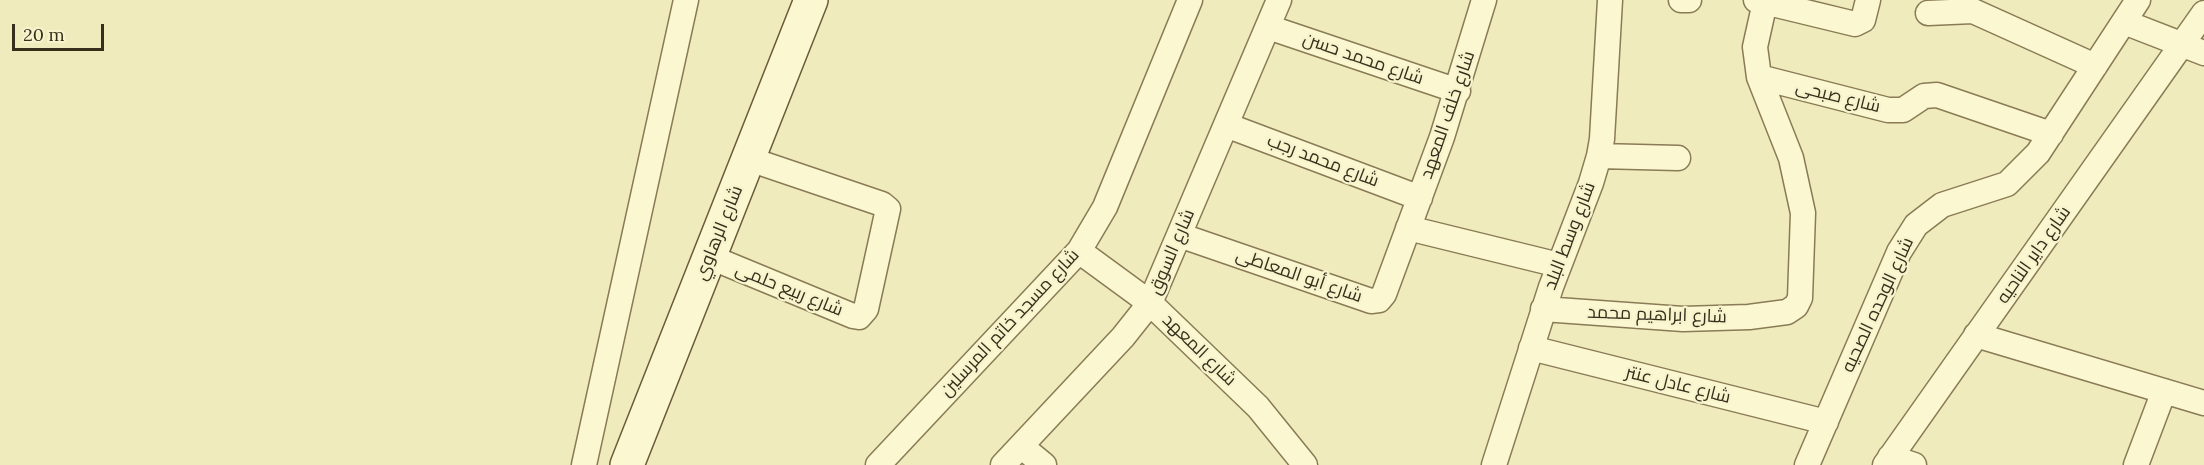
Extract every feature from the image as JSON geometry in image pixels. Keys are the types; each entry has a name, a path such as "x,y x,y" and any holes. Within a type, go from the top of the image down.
{"street":[{"path":"584,465 686,0"},
{"name":"شارع الرهاوي","path":"627,465 811,0"},
{"name":"شارع مسجد خاتم المرسلين","path":"878,465 1079,251 1106,207 1190,0"},
{"name":"شارع السوق","path":"1003,465 1123,337 1150,303 1280,0"},
{"name":"شارع خلف المعهد","path":"1408,228 1458,92 1484,0"},
{"name":"شارع وسط البلد","path":"1494,465 1543,309 1599,156 1610,0"},
{"path":"1681,0 1689,0"},
{"path":"1759,77 1755,47 1761,1 1855,24 1863,20 1868,0"},
{"name":"شارع الوحده الصحيه","path":"1808,465 1899,252 1916,225 1942,205 2007,184 2038,153 2138,0"},
{"path":"1928,13 1973,11 2095,66"},
{"name":"شارع داير الناحيه","path":"1888,461 1976,335 2193,49 2204,14"},
{"path":"2124,22 2193,49"},
{"name":"شارع محمد حسن","path":"1268,27 1458,92"},
{"name":"شارع صبحى","path":"1759,77 1888,110 1903,110 1924,96 1937,94 2051,134"},
{"name":"شارع ابراهيم محمد","path":"1543,309 1652,318 1749,317 1787,312 1796,306 1800,298 1803,213 1791,158 1759,77"},
{"name":"شارع محمد رجب","path":"1226,125 1420,198"},
{"path":"1599,156 1678,158"},
{"name":"شارع ربيع حلمى","path":"710,257 853,316 859,317 866,309 888,209 882,204 748,159"},
{"path":"1408,228 1559,265"},
{"name":"شارع أبو المعاطى","path":"1179,235 1371,301 1379,300 1384,294 1408,228"},
{"name":"شارع المعهد","path":"1079,251 1150,303 1258,407 1305,465"},
{"path":"1976,335 2204,403"},
{"name":"شارع عادل عنتر","path":"1531,348 1826,422"},
{"path":"2136,465 2164,391"},
{"path":"1021,447 1044,465"},
{"path":"1888,461 1914,465"}]}
